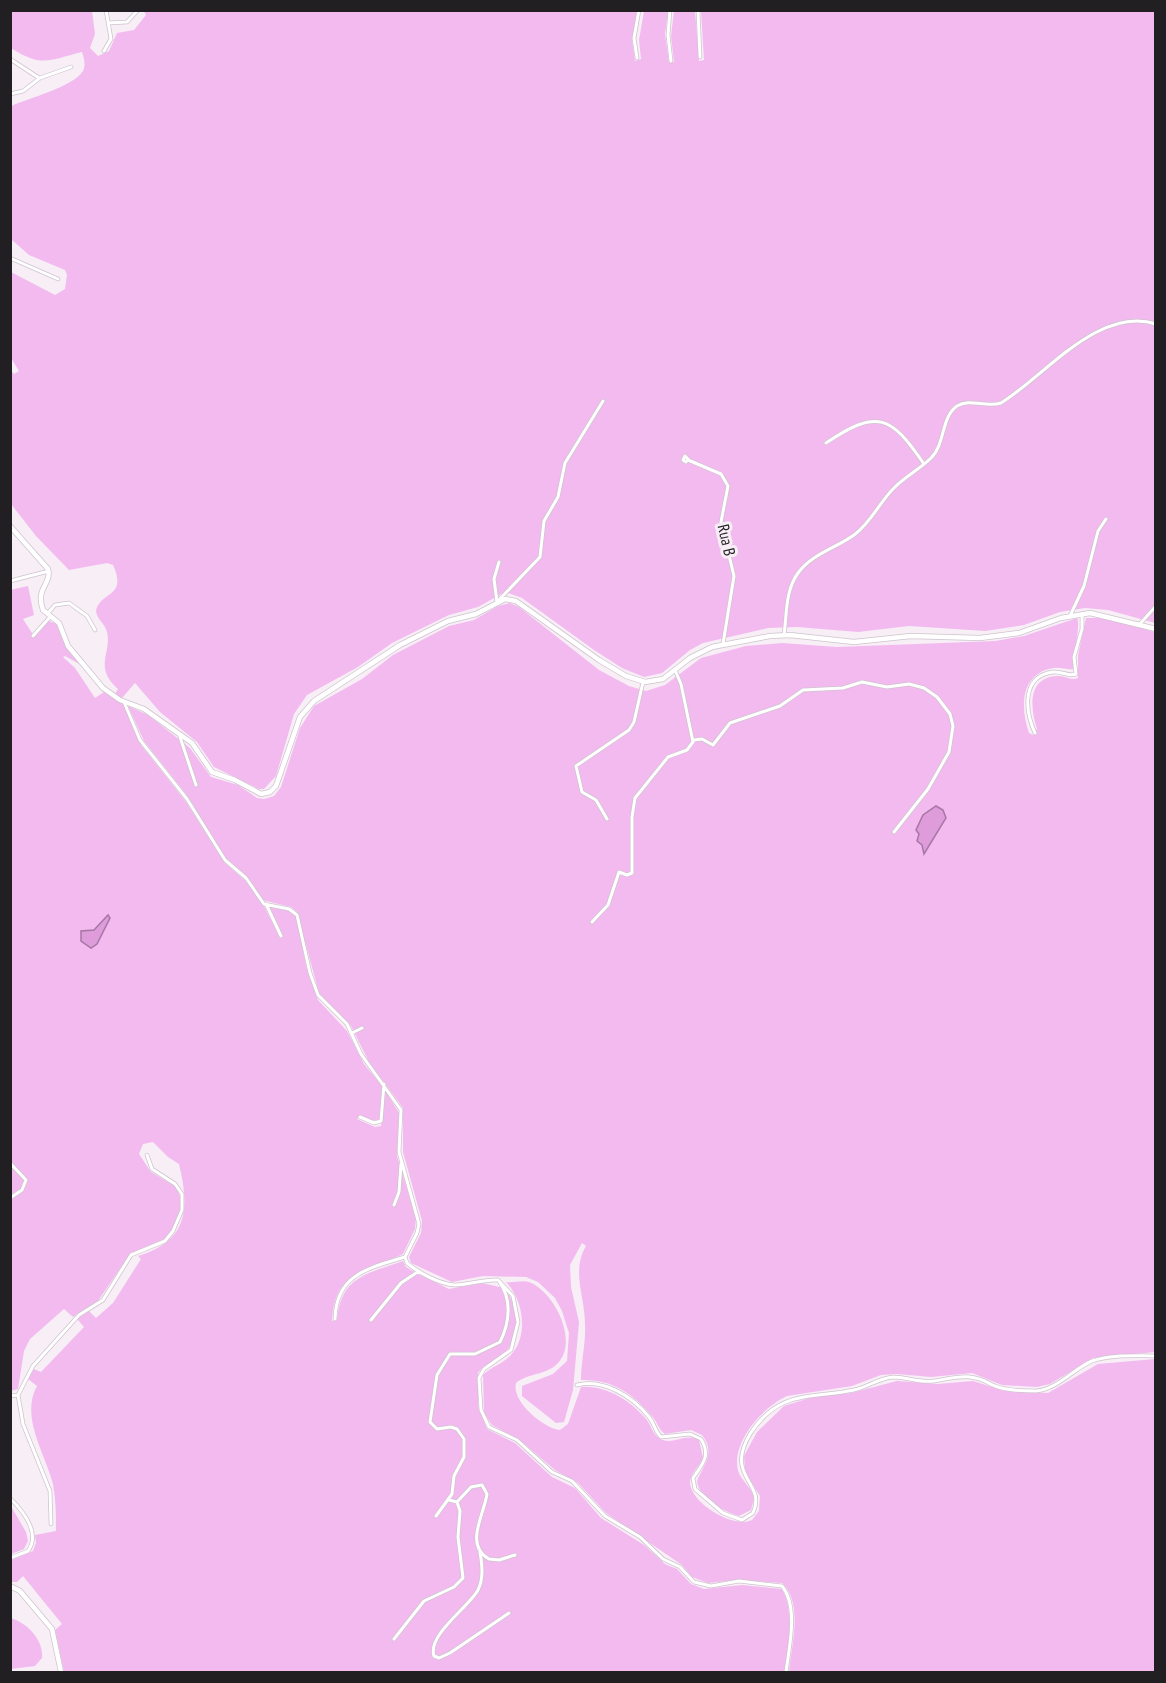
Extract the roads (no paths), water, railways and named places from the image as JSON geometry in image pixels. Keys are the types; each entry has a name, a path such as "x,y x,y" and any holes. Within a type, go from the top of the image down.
{"street":[{"path":"104,51 111,40 106,10"},
{"path":"108,23 127,22 138,10"},
{"path":"637,58 634,40 639,10"},
{"path":"670,10 668,35 671,61"},
{"path":"698,10 700,57"},
{"path":"10,59 40,78"},
{"path":"10,94 23,91 40,78 71,67"},
{"path":"10,258 58,279"},
{"path":"784,635 788,596 799,572 813,559 855,535 896,486 924,464 938,449 950,415 957,406 968,402 989,405 1001,403 1069,349 1103,329 1138,320 1155,324"},
{"path":"497,602 540,556 544,521 558,497 566,463 603,401"},
{"path":"826,443 855,424 883,423 899,429 924,464"},
{"name":"Rua B","path":"688,460 724,476 728,486 721,522 734,576 723,644"},
{"path":"1070,616 1084,585 1098,531 1106,519"},
{"path":"10,526 49,571 49,578 40,595 42,607 48,616 59,623 67,645 102,687 122,701 144,709 195,746 205,765 213,772 235,780 258,794 266,794 276,786 300,717 314,701 400,645 448,621 476,614 505,599 516,601 599,660 626,676 643,682 659,681 696,654 723,644 784,635 854,642 911,636 980,638 1019,633 1082,614 1103,614 1138,626 1155,629"},
{"path":"497,602 495,579 499,562"},
{"path":"10,574 12,580 49,571"},
{"path":"33,636 55,605 69,603 89,617 95,630"},
{"path":"1138,626 1155,606"},
{"path":"1035,733 1029,715 1029,689 1035,681 1048,673 1076,674 1074,657 1083,624 1082,614"},
{"path":"675,670 680,679 694,740"},
{"path":"607,819 596,800 583,794 575,769 579,762 624,734 632,726 643,682"},
{"path":"592,922 608,905 619,872 628,875 632,873 632,817 635,798 670,755 687,750 694,740 702,739 713,745 730,723 780,706 796,693 809,688 839,688 862,682 887,687 913,684 937,697 950,714 953,726 950,752 927,789 894,832"},
{"path":"122,701 140,740 188,799 225,860 246,878 265,904 282,936"},
{"path":"180,737 196,785"},
{"path":"265,904 289,909 297,915 314,988 323,1002 347,1024 361,1054 401,1110 399,1145 401,1162 419,1224 417,1233 405,1257 350,1278 338,1299 335,1319"},
{"path":"352,1033 362,1028"},
{"path":"360,1117 374,1123 381,1121 384,1084"},
{"path":"51,1524 50,1491 23,1424 18,1395 33,1366 79,1315 103,1300 131,1255 166,1241 176,1226 183,1206 181,1191 175,1184 152,1169 147,1155"},
{"path":"394,1205 399,1192 401,1162"},
{"path":"10,1163 26,1180 22,1190 10,1198"},
{"path":"405,1257 407,1263 419,1271 453,1285 479,1280 498,1280 513,1296 518,1322 511,1350 481,1372 479,1378 483,1417 494,1431 524,1445 552,1472 572,1481 605,1516 640,1537 663,1559 680,1567 694,1582 711,1586 739,1581 782,1586 788,1598 791,1622 786,1672"},
{"path":"371,1320 401,1283 419,1271"},
{"path":"436,1516 449,1500 454,1476 464,1457 465,1443 457,1429 451,1427 437,1429 431,1425 429,1417 437,1376 450,1354 475,1354 500,1342 508,1311 506,1292 498,1280"},
{"path":"578,1384 592,1384 622,1392 649,1416 662,1437 690,1434 701,1439 706,1456 702,1467 693,1478 695,1489 723,1513 742,1520 753,1514 757,1502 755,1490 743,1475 742,1454 754,1429 774,1408 784,1402 820,1393 854,1390 892,1377 930,1381 971,1377 999,1388 1036,1390 1051,1387 1096,1360 1155,1356"},
{"path":"10,1396 18,1395"},
{"path":"457,1502 471,1487 480,1484 485,1488 486,1498 477,1531 482,1574 479,1586 446,1626 433,1646 434,1656 439,1658 450,1653 509,1612"},
{"path":"10,1498 25,1515 33,1538 28,1551 10,1558"},
{"path":"449,1500 457,1502"},
{"path":"394,1639 424,1600 453,1587 463,1578 458,1537 460,1511 457,1502"},
{"path":"480,1552 486,1558 495,1560 515,1555"},
{"path":"10,1586 20,1590 52,1631 61,1672"}]}
